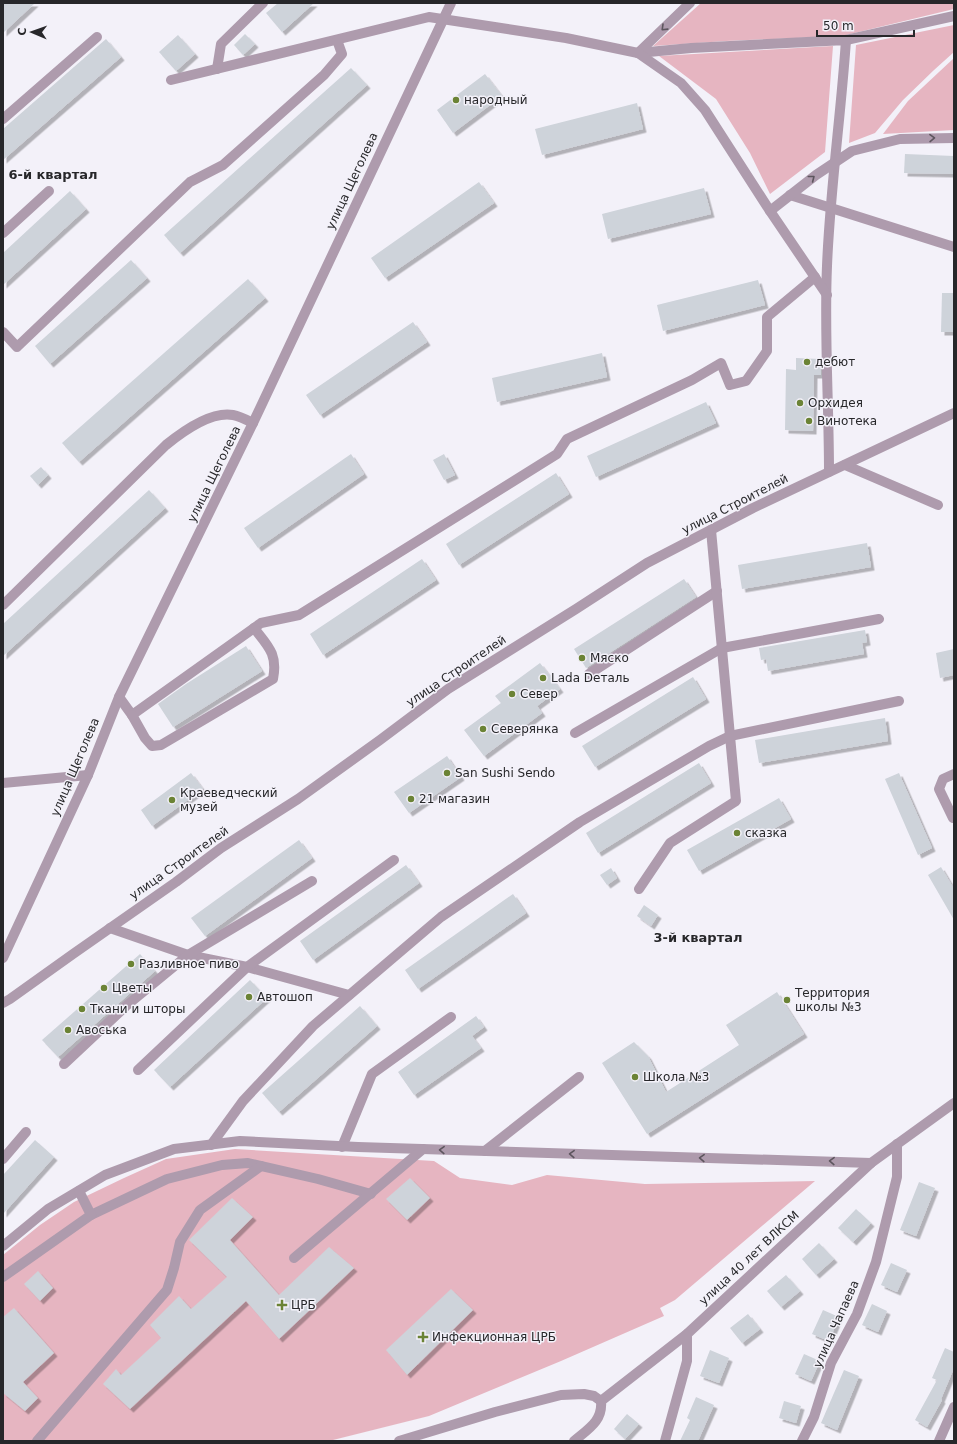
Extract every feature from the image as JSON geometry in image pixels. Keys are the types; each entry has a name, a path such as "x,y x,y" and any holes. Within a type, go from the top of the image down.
{"street":[{"path":"217,69 221,44 263,3"},
{"name":"улица Щеголева","path":"3,958 88,775 120,696 253,423 451,3"},
{"path":"638,53 690,3"},
{"path":"171,80 429,18 566,38 638,53 691,48 846,40 954,16"},
{"path":"3,119 97,37"},
{"path":"3,332 17,347 190,182 223,165 324,75 342,54 337,40"},
{"path":"829,472 827,268 830,208 846,40"},
{"path":"638,53 681,83 705,110 827,296"},
{"path":"770,211 816,175 852,151 900,139 954,138"},
{"path":"3,233 49,191"},
{"path":"790,195 954,247"},
{"path":"132,715 261,623 299,615 557,454 567,439 692,380 721,363 730,385 746,381 768,351 767,317 815,277"},
{"name":"улица Строителей","path":"3,1003 176,882 221,848 298,798 380,740 448,689 647,563 753,508 954,413"},
{"path":"3,605 166,445 188,428 216,416 232,415 253,423"},
{"path":"845,464 938,505"},
{"path":"639,889 670,842 736,801 711,530"},
{"path":"589,674 717,591"},
{"path":"575,733 722,648 879,619"},
{"path":"120,696 145,738 152,746 161,745 273,679 275,669 272,652 254,628"},
{"path":"211,1145 248,1095 313,1026 441,917 580,822 709,746 730,736 899,701"},
{"path":"954,774 943,779 939,789 953,818 954,817"},
{"path":"3,783 88,775"},
{"path":"138,1070 247,967 394,860"},
{"path":"64,1064 126,1006 188,955 312,881"},
{"path":"110,928 188,955 247,967 349,995"},
{"path":"342,1146 372,1074 451,1017"},
{"path":"485,1151 579,1077"},
{"name":"улица 40 лет ВЛКСМ","path":"601,1401 687,1334 871,1163 954,1103"},
{"path":"3,1159 26,1132"},
{"path":"3,1246 48,1210 105,1175 174,1150 240,1141 423,1149 871,1163"},
{"name":"улица Чапаева","path":"802,1441 814,1417 831,1363 857,1314 876,1262 896,1177 897,1144"},
{"path":"294,1258 423,1149"},
{"path":"3,1277 91,1215 167,1179 222,1165 248,1163 371,1194"},
{"path":"36,1441 167,1290 180,1242 200,1210 261,1166"},
{"path":"79,1191 91,1215"},
{"path":"665,1441 687,1361 687,1334"},
{"path":"401,1441 495,1412 561,1395 584,1394 594,1396 601,1401 602,1409 600,1415 594,1423 574,1441"},
{"path":"938,1441 954,1407"}],"shaded area":[{"path":"701,3 954,3 954,9 842,36 653,46"},
{"path":"954,25 954,52 903,100 875,133 849,143 856,45"},
{"path":"833,46 825,152 770,194 750,153 716,99 659,56"},
{"path":"954,58 954,130 883,134 908,101"},
{"path":"235,1149 434,1161 460,1178 512,1185 547,1175 645,1184 815,1181 675,1300 660,1308 664,1316 429,1416 329,1441 3,1441 3,1255 40,1225 74,1202 124,1178 166,1159"}],"building":[{"path":"3,3 35,3 3,33"},
{"path":"278,3 314,3 282,32 266,13"},
{"path":"245,34 255,44 243,55 234,45"},
{"path":"178,35 195,54 176,71 159,52"},
{"path":"106,39 121,57 3,160 3,129"},
{"path":"351,68 367,85 180,253 164,235"},
{"path":"485,74 502,96 453,133 437,110"},
{"path":"637,103 643,129 542,155 535,129"},
{"path":"905,154 954,156 954,174 904,173"},
{"path":"479,182 494,203 385,278 371,258"},
{"path":"704,188 711,214 608,239 602,214"},
{"path":"70,191 86,209 3,285 3,253"},
{"path":"131,260 147,278 50,364 35,346"},
{"path":"248,279 265,298 79,462 62,443"},
{"path":"758,280 765,305 663,331 657,305"},
{"path":"942,293 954,293 954,332 941,332"},
{"path":"413,322 427,342 320,415 306,395"},
{"path":"602,353 607,377 497,402 492,378"},
{"name":"Орхидея","path":"796,358 820,359 821,375 814,375 813,431 785,430 786,369 796,370"},
{"path":"706,402 716,423 596,477 587,456"},
{"path":"351,454 364,474 258,548 244,528"},
{"path":"444,454 455,475 444,480 433,460"},
{"path":"41,467 48,475 38,485 30,476"},
{"path":"556,473 569,494 459,565 446,544"},
{"path":"149,490 165,508 3,656 3,624"},
{"path":"867,543 871,567 742,589 738,565"},
{"path":"422,559 436,580 323,655 310,634"},
{"path":"684,579 696,597 586,668 574,649"},
{"path":"865,630 867,642 862,643 864,654 768,671 766,659 761,660 759,648"},
{"path":"246,646 262,671 173,727 158,704 186,684"},
{"path":"954,649 954,675 940,678 936,653"},
{"path":"540,663 560,689 537,706 542,713 484,756 464,730 501,703 495,696"},
{"path":"693,677 706,699 595,767 582,746"},
{"path":"885,718 888,741 759,763 755,740"},
{"path":"447,756 461,777 409,813 394,792"},
{"path":"699,763 711,783 598,853 586,833"},
{"name":"Краеведческий музей","path":"191,773 203,789 152,826 141,810"},
{"path":"899,773 932,848 918,855 885,779"},
{"path":"779,798 791,819 699,871 687,850"},
{"path":"299,840 312,858 205,936 191,918"},
{"path":"406,865 419,883 313,960 300,941"},
{"path":"941,867 954,889 954,920 928,875"},
{"path":"611,868 617,878 607,885 600,875"},
{"path":"513,894 526,913 418,989 405,970"},
{"path":"644,905 658,915 651,926 637,916"},
{"path":"140,954 155,971 58,1057 42,1040"},
{"path":"250,980 267,998 170,1087 154,1070"},
{"name":"Школа №3","path":"777,992 804,1034 647,1134 602,1063 634,1042 648,1056 666,1092 739,1045 726,1025"},
{"path":"360,1006 377,1026 279,1112 262,1093"},
{"path":"476,1016 484,1027 472,1036 481,1048 414,1095 398,1072"},
{"path":"35,1140 54,1157 3,1214 3,1175"},
{"path":"410,1178 430,1198 407,1220 386,1199"},
{"path":"919,1182 935,1188 916,1236 900,1230"},
{"name":"ЦРБ","path":"232,1198 253,1217 230,1240 279,1295 329,1247 354,1268 279,1339 246,1301 130,1409 103,1384 116,1369 121,1375 161,1338 150,1325 179,1296 191,1309 227,1277 189,1240"},
{"path":"856,1209 871,1223 853,1242 838,1228"},
{"path":"819,1243 834,1259 816,1275 802,1259"},
{"path":"891,1263 907,1270 897,1292 881,1285"},
{"path":"38,1271 53,1288 40,1301 24,1284"},
{"path":"786,1275 800,1291 781,1307 767,1291"},
{"name":"Инфекционная ЦРБ","path":"451,1289 473,1310 407,1375 386,1350"},
{"path":"872,1304 887,1311 878,1332 862,1325"},
{"path":"14,1308 54,1353 23,1382 38,1398 25,1411 3,1393 3,1317"},
{"path":"823,1310 839,1317 829,1341 812,1334"},
{"path":"748,1314 760,1329 742,1343 730,1328"},
{"path":"945,1348 954,1352 954,1368 941,1399 942,1400 927,1427 915,1420 937,1380 932,1378"},
{"path":"710,1350 729,1358 719,1383 700,1376"},
{"path":"804,1354 820,1361 811,1381 795,1374"},
{"path":"844,1370 859,1376 837,1430 821,1423"},
{"path":"696,1397 714,1405 698,1441 680,1441 690,1420 687,1418"},
{"path":"784,1401 801,1406 796,1423 779,1418"},
{"path":"627,1414 639,1424 625,1439 614,1429"}],"place":[{"name":"народный","path":"456,100"},
{"name":"дебют","path":"807,362"},
{"name":"Орхидея","path":"800,403"},
{"name":"Винотека","path":"809,421"},
{"name":"Мяско","path":"582,658"},
{"name":"Lada Dеталь","path":"543,678"},
{"name":"Север","path":"512,694"},
{"name":"Северянка","path":"483,729"},
{"name":"San Sushi Sendo","path":"447,773"},
{"name":"21 магазин","path":"411,799"},
{"name":"Краеведческий музей","path":"172,800"},
{"name":"сказка","path":"737,833"},
{"name":"Разливное пиво","path":"131,964"},
{"name":"Цветы","path":"104,988"},
{"name":"Автошоп","path":"249,997"},
{"name":"Территория школы №3","path":"787,1000"},
{"name":"Ткани и шторы","path":"82,1009"},
{"name":"Авоська","path":"68,1030"},
{"name":"Школа №3","path":"635,1077"},
{"name":"ЦРБ","path":"282,1305"},
{"name":"Инфекционная ЦРБ","path":"423,1337"}],"district":[{"name":"6-й квартал","path":"53,174"},
{"name":"3-й квартал","path":"698,937"}]}
